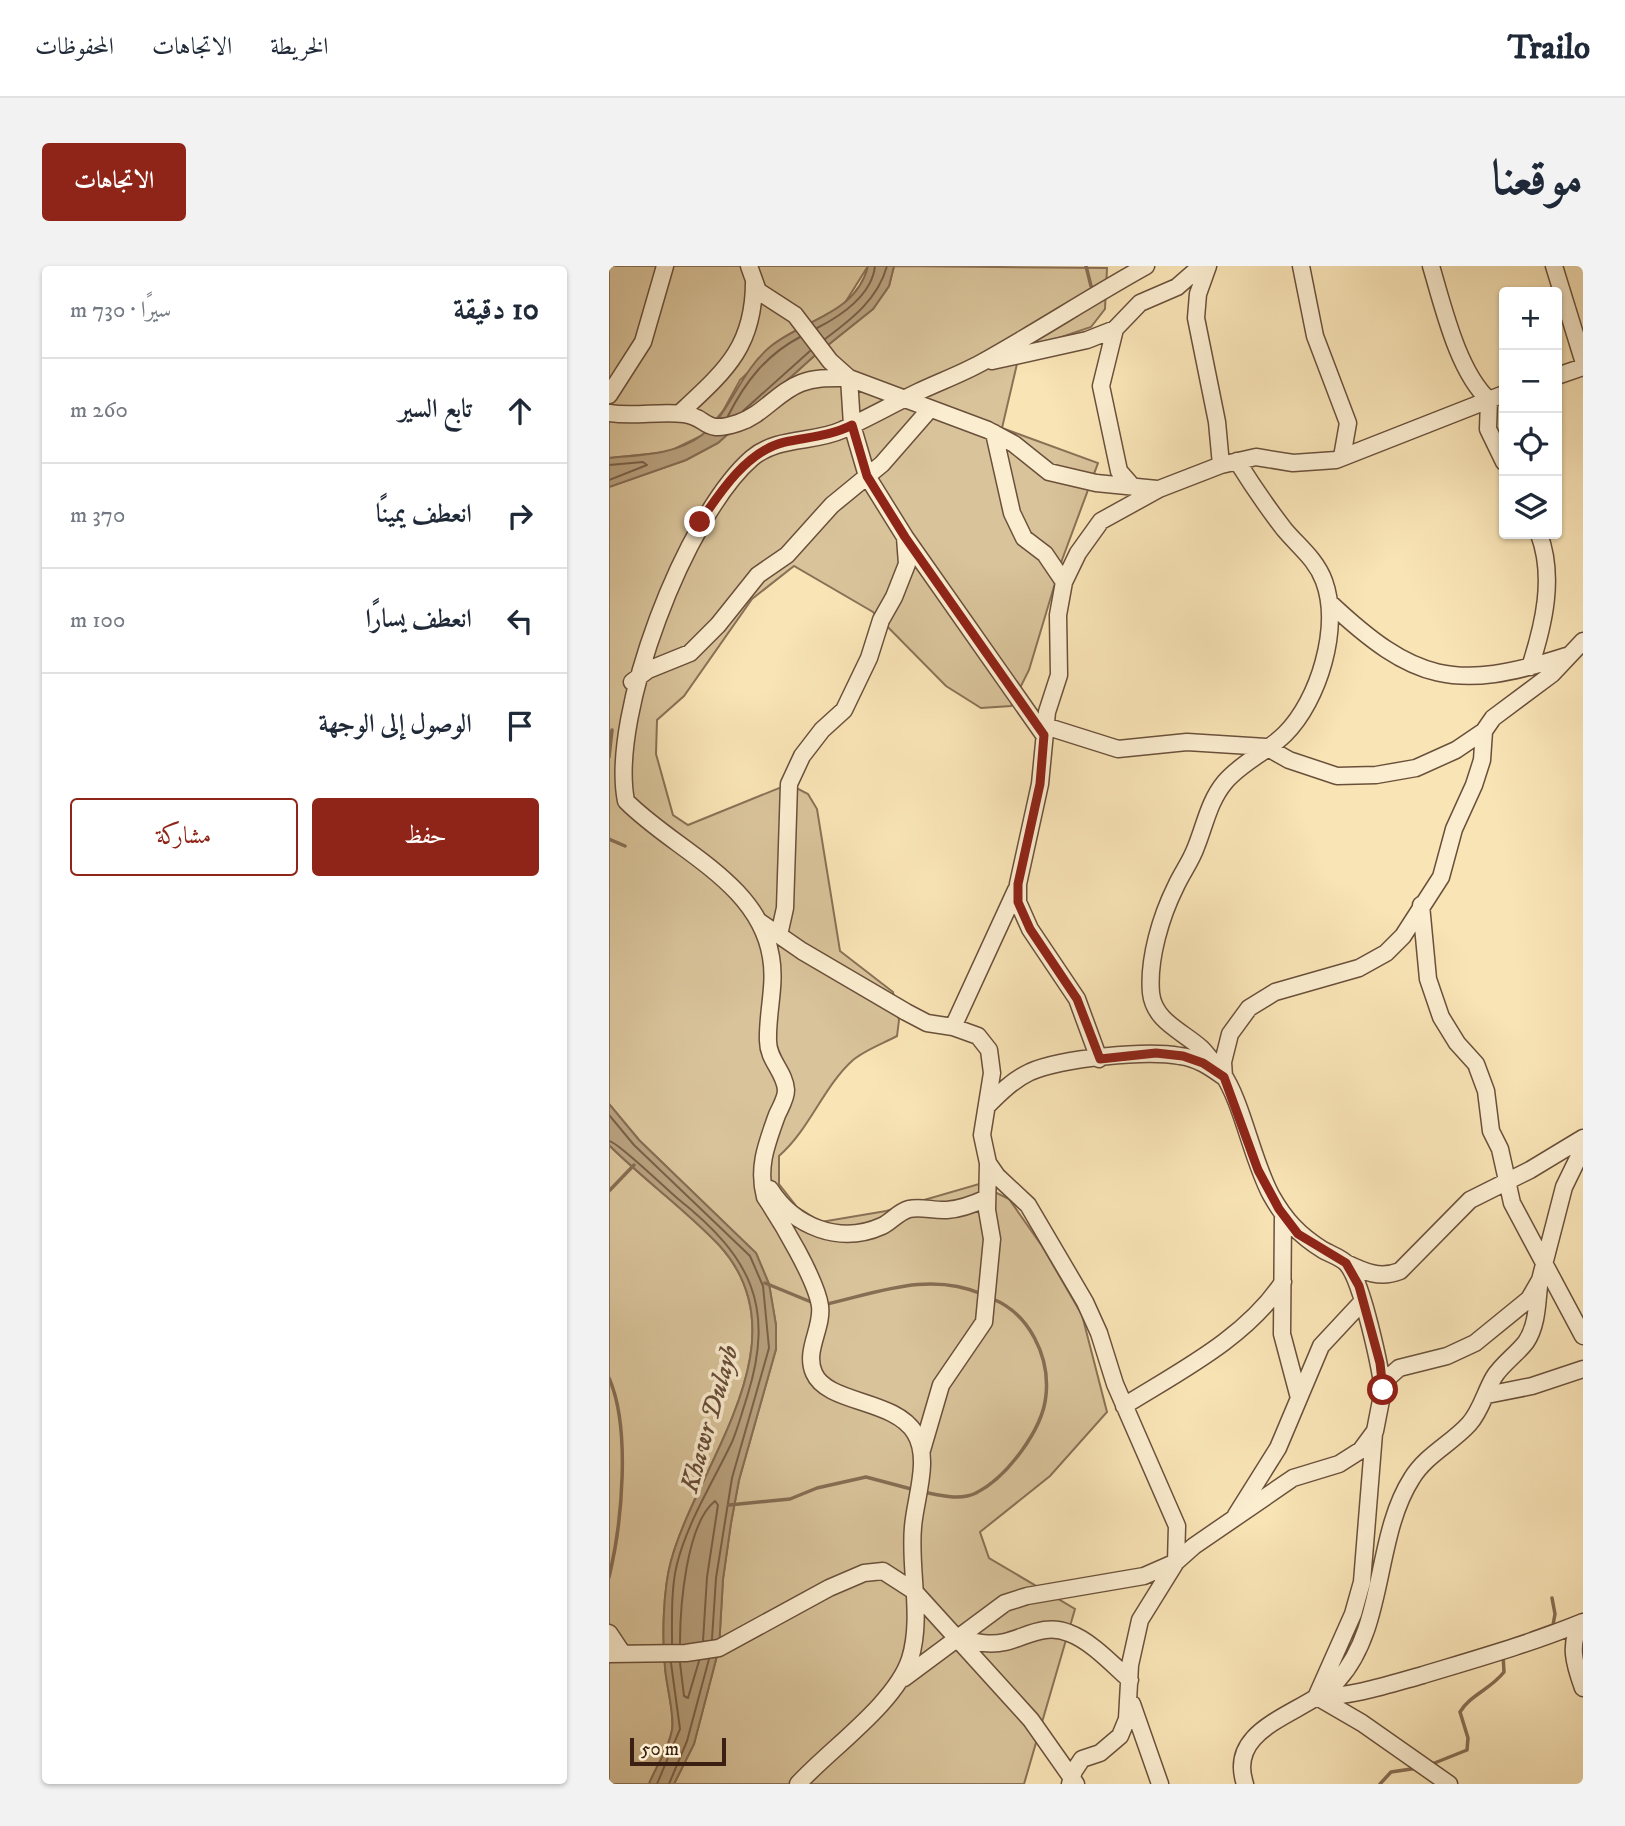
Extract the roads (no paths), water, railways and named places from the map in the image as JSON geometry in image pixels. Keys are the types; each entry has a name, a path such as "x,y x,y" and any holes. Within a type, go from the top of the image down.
{"street":[{"path":"609,396 643,342 665,266"},
{"path":"922,1450 915,1433 904,1420 825,1387 814,1375 811,1362 820,1326 820,1306 814,1287 785,1229 765,1197 761,1176 766,1146 786,1094 784,1078 768,1045 774,983 771,955 760,922 740,894 627,801 622,787 622,763 632,682 685,545 715,499 754,457 782,443 839,432 980,363 1127,270 1146,266"},
{"path":"980,363 1076,343 1115,329 1140,303 1177,287 1201,266"},
{"path":"1208,266 1198,294 1196,318 1217,422 1229,463 1310,556 1324,580 1329,602 1322,670 1305,708 1284,735 1226,782 1212,802 1195,849 1174,889 1151,970 1151,996 1157,1013 1201,1048 1224,1077"},
{"path":"1301,266 1315,336 1348,423 1342,457"},
{"path":"1431,266 1465,364 1478,390 1497,397"},
{"path":"1554,266 1583,360"},
{"path":"752,273 766,299 795,315 830,361 849,378 994,433 1014,444 1049,472 1096,484 1159,489"},
{"path":"680,414 739,351 750,327 752,273"},
{"path":"1115,329 1101,386 1119,471 1133,486"},
{"path":"1562,374 1583,367"},
{"path":"609,413 644,416 688,414 709,428 722,427 740,423 764,410 800,383 817,378 849,378"},
{"path":"849,378 852,425 867,476 905,537 1044,730 1118,749 1187,742 1266,747 1289,760 1337,776 1377,775 1416,768 1456,750 1483,731 1493,718 1552,674 1583,641"},
{"path":"953,1027 1002,926 1018,884 1040,784 1044,730 1059,675 1058,615 1064,582 1078,552 1101,521 1159,489 1229,463 1256,457 1293,463 1342,457 1497,397"},
{"path":"1497,397 1488,429 1499,452"},
{"path":"632,682 648,670 690,653 718,625 758,575 787,555 832,505 882,464 930,409"},
{"path":"994,433 1012,513 1024,538 1045,554 1064,582"},
{"path":"779,935 785,908 789,784 802,756 822,730 844,710 869,658 881,620 894,597 907,564 905,537"},
{"path":"1530,667 1540,636 1547,578 1541,539"},
{"path":"1329,602 1383,649 1433,674 1461,678 1530,667 1569,655"},
{"path":"1483,731 1482,760 1454,829 1441,877 1403,936 1385,953 1359,968 1275,992 1249,1008 1230,1034 1223,1062 1224,1077 1258,1170 1283,1215 1298,1234 1368,1274 1389,1276 1400,1271 1470,1200 1507,1183 1583,1138"},
{"path":"1018,884 1018,902 1030,929 1077,999 1100,1059"},
{"path":"1421,905 1428,979 1441,1017 1457,1043 1476,1064 1486,1091 1491,1131 1500,1149 1513,1203 1542,1272 1583,1336"},
{"path":"760,922 906,1012 927,1023 953,1027 978,1036 989,1050 992,1073 982,1135 988,1163 987,1198 992,1239 984,1322 941,1385 922,1450 913,1525 914,1591 910,1659 897,1684"},
{"path":"987,1106 1005,1088 1028,1073 1048,1066 1100,1059 1156,1053 1183,1056 1203,1063 1224,1077"},
{"path":"1245,1784 1240,1768 1244,1751 1257,1734 1336,1683 1353,1663 1367,1633 1375,1590 1401,1503 1412,1478 1434,1453 1470,1423 1495,1377 1528,1340 1537,1314 1542,1272 1564,1187 1583,1148"},
{"path":"988,1163 997,1176 1028,1205 1059,1254 1099,1333 1124,1406 1177,1526 1176,1562"},
{"path":"761,1176 776,1198 799,1219 819,1230 843,1235 866,1232 885,1225 910,1209 947,1210 971,1206 987,1198"},
{"path":"1283,1215 1282,1334 1299,1398"},
{"path":"1346,1263 1359,1286 1380,1363 1383,1390"},
{"path":"1317,1697 1353,1614 1362,1582 1374,1431 1383,1390 1389,1377 1399,1368 1447,1356 1475,1343 1529,1299 1542,1272"},
{"path":"1124,1406 1239,1331 1269,1304 1283,1282"},
{"path":"1231,1522 1278,1448 1321,1346 1362,1302"},
{"path":"1487,1395 1532,1386 1583,1370"},
{"path":"1073,1782 1082,1759 1100,1754 1120,1736 1127,1719 1134,1640 1140,1620 1176,1562 1194,1546 1293,1478 1339,1464 1361,1450 1374,1431"},
{"path":"798,1784 897,1684 1005,1603 1027,1596 1144,1576 1176,1562"},
{"path":"609,1633 616,1654 687,1653 719,1648 789,1608 864,1573 883,1572 914,1591 1031,1720 1073,1782"},
{"path":"1317,1697 1345,1696 1379,1688 1503,1653 1583,1622"},
{"path":"1583,1622 1575,1632 1573,1650 1583,1688"},
{"path":"955,1638 985,1644 1004,1643 1028,1633 1048,1629 1068,1632 1129,1688 1160,1784"},
{"path":"1317,1697 1362,1723 1449,1784"}],"water":[{"path":"868,266 894,266 889,286 873,309 813,357 718,443 686,460 609,487 609,458 669,450 692,442 702,435 720,416 760,356 784,337 828,314 853,295"},
{"path":"609,1104 639,1140 756,1253 769,1284 776,1325 776,1349 739,1480 731,1523 723,1579 719,1648 694,1744 674,1784 649,1784 668,1744 673,1724 664,1642 668,1573 684,1524 738,1403 749,1362 752,1321 743,1282 719,1245 609,1145"}],"waterway":[{"path":"1086,266 1091,286"},
{"path":"609,757 612,730"},
{"path":"609,839 625,846"},
{"path":"609,1191 634,1165"},
{"path":"765,1283 816,1304"},
{"path":"823,1305 883,1290 922,1284 962,1287 982,1294"},
{"path":"923,1492 950,1497 976,1493 1011,1465 1038,1423 1046,1395 1040,1351 1027,1326 1006,1306 993,1299"},
{"path":"609,1378 616,1399 622,1449 621,1504 609,1577"},
{"path":"729,1505 790,1499 817,1488 866,1477 915,1490"},
{"path":"1531,1633 1553,1625 1555,1614 1552,1598"},
{"path":"1432,1764 1467,1750 1468,1738 1460,1712 1504,1672 1503,1654"},
{"path":"1380,1784 1391,1772 1418,1768"}],"water label":[{"name":"Khawr Dulayb","path":"710,1419"}]}
